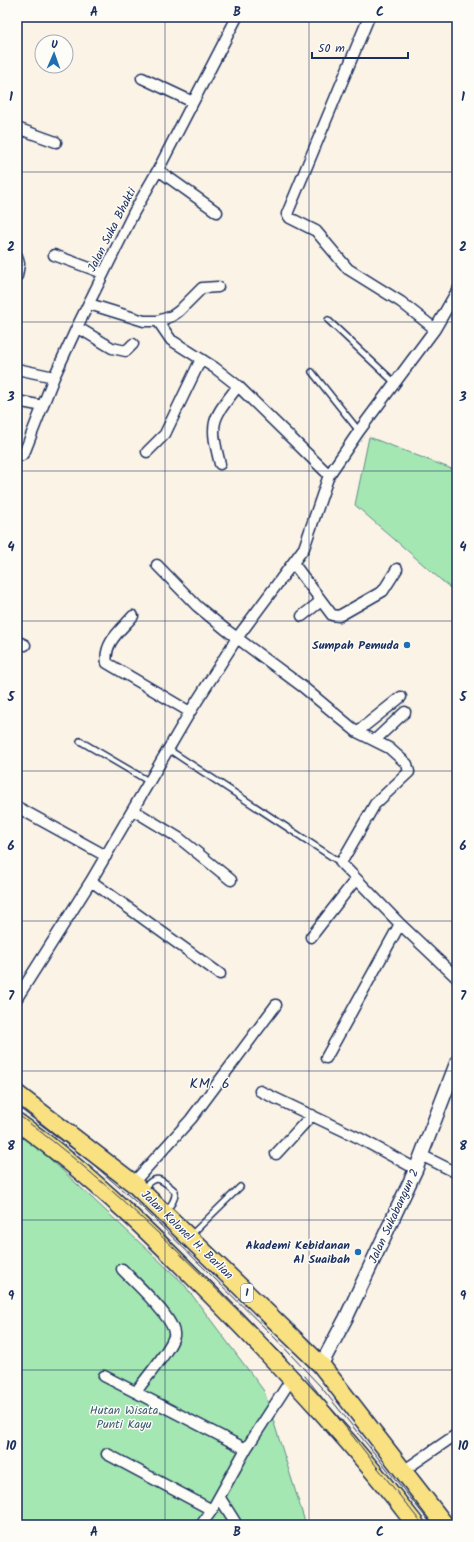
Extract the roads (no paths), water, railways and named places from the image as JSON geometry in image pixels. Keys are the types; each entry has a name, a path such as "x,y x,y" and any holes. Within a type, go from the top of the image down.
{"highway":[{"name":"Jalan Kolonel H. Barlian","path":"17,1094 137,1187 321,1365 445,1525"},
{"name":"Jalan Kolonel H. Barlian","path":"17,1122 50,1145 97,1185 176,1259 292,1378 381,1479 416,1525"},
{"path":"97,1185 112,1167"}],"street":[{"name":"Jalan Suka Bhakti","path":"17,457 22,455 25,451 54,377 103,273 237,17"},
{"path":"369,17 287,214 290,218 316,232 348,269 401,302 435,329"},
{"path":"142,78 192,102"},
{"path":"17,128 56,142"},
{"path":"158,170 217,212"},
{"path":"54,255 103,273"},
{"path":"17,256 19,264 17,276"},
{"path":"89,304 144,320 158,321 172,316 202,288 218,287"},
{"path":"17,998 91,881 190,712 238,638 304,548 329,475 359,431 435,329 457,291"},
{"path":"158,321 172,340 238,386 329,475"},
{"path":"77,327 112,348 126,351 133,344"},
{"path":"147,452 165,434 201,359"},
{"path":"17,369 54,377"},
{"path":"220,464 215,443 213,425 220,410 238,386"},
{"path":"17,401 43,406"},
{"path":"293,563 332,615 339,616 346,614 382,591 397,569"},
{"path":"157,565 197,606 303,687 357,732 389,748 407,764 409,772 375,804 341,863 400,924 457,978"},
{"path":"302,616 321,601"},
{"path":"133,616 107,646 105,654 107,663 190,712"},
{"path":"357,732 400,697"},
{"path":"375,740 405,712"},
{"path":"17,808 106,856"},
{"path":"133,810 178,838 231,880"},
{"path":"311,937 356,878"},
{"path":"91,881 220,974"},
{"path":"326,1058 400,924"},
{"path":"137,1187 235,1063 276,1005"},
{"name":"Jalan Sukabangun 2","path":"321,1365 346,1318 416,1169 457,1062"},
{"path":"260,1091 312,1115 416,1169"},
{"path":"276,1154 312,1115"},
{"path":"421,1155 457,1173"},
{"path":"122,1269 167,1317 175,1329 170,1346 136,1392"},
{"path":"104,1376 246,1449"},
{"path":"201,1525 220,1498 246,1449 292,1378"},
{"path":"403,1470 457,1434"},
{"path":"107,1454 212,1510"},
{"path":"220,1498 237,1525"}],"lane":[{"path":"328,320 394,383"},
{"path":"312,372 359,431"},
{"path":"80,741 150,782"},
{"path":"168,749 341,863"},
{"path":"137,1187 155,1179 160,1179 175,1191 172,1204 164,1213"},
{"path":"189,1236 240,1187"}],"tram line":[{"path":"17,1104 87,1159 143,1208 275,1338 321,1387 432,1525"},
{"path":"17,1114 53,1141 122,1200 188,1261 285,1357"},
{"path":"305,1376 423,1525"}],"place":[{"name":"Sumpah Pemuda","path":"407,645"},
{"name":"Akademi Kebidanan Al Suaibah","path":"358,1252"}],"district":[{"name":"KM. 6","path":"210,1084"}],"park label":[{"name":"Hutan Wisata Punti Kayu","path":"124,1417"}]}
